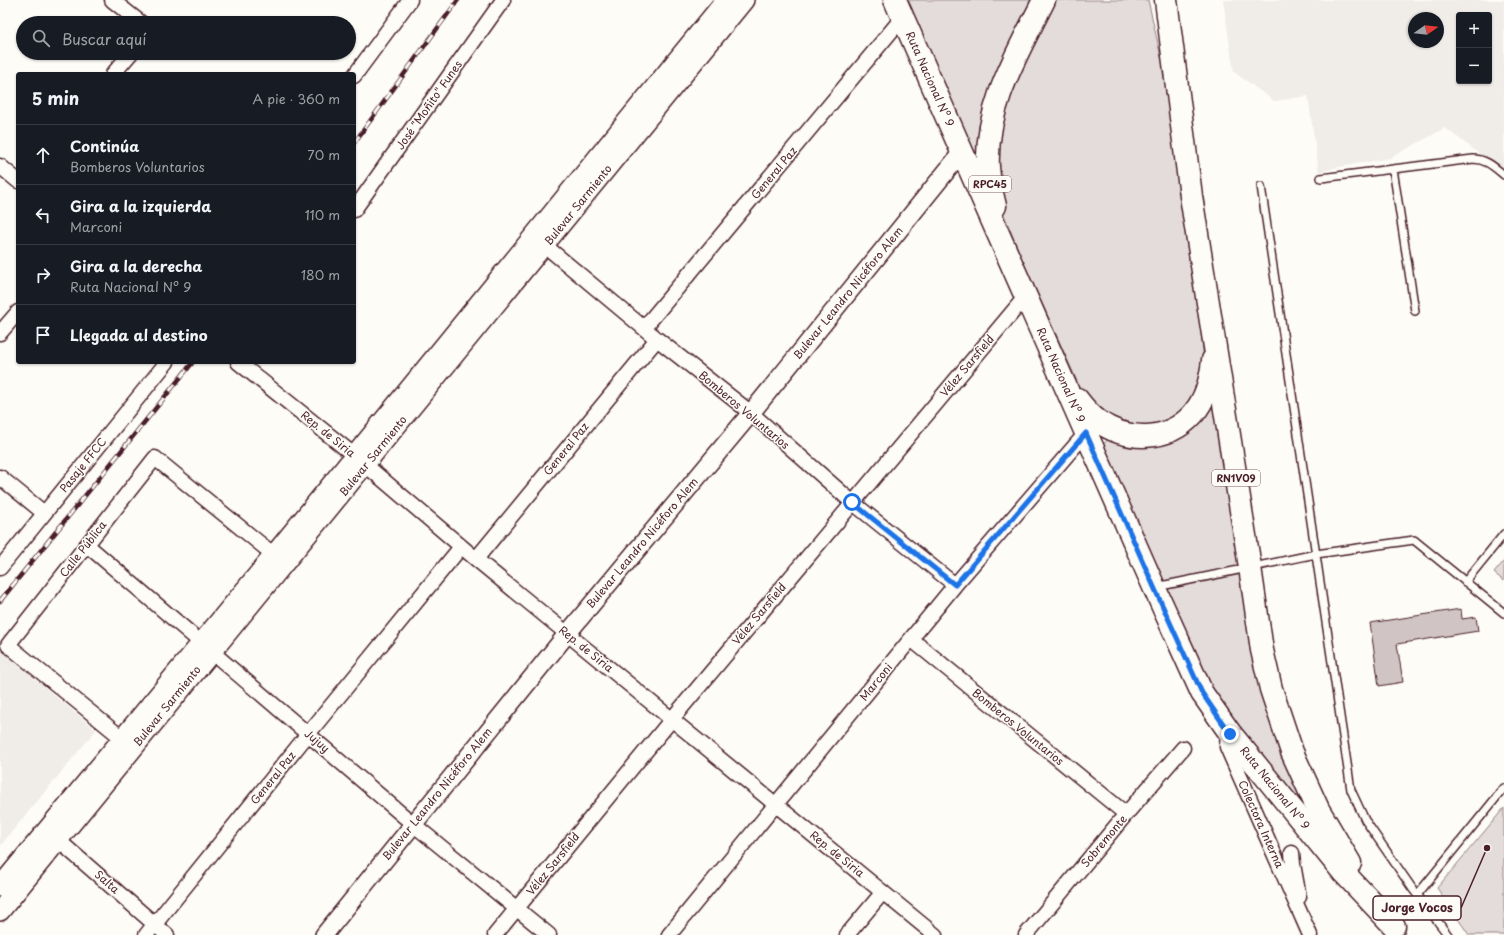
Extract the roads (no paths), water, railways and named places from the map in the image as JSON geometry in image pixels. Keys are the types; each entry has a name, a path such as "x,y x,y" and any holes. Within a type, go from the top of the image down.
{"main road":[{"name":"Bulevar Sarmiento","path":"673,78 726,0"},
{"name":"Bulevar Sarmiento","path":"0,887 52,835 673,78 744,0"},
{"name":"RPC45","path":"1014,270 995,206 988,169 989,136 998,96 1008,72 1044,0"},
{"path":"1159,0 1175,80"},
{"name":"Ruta Nacional Nº 9","path":"1166,0 1191,196 1262,650 1273,695 1292,752 1318,808 1332,834 1396,930"},
{"name":"Ruta Nacional Nº 9","path":"899,9 1202,693 1228,730 1344,873 1396,930"},
{"name":"RN1V09","path":"1065,386 1098,421 1118,432 1137,436 1164,433 1187,420 1196,409 1206,392 1212,371 1213,335"},
{"name":"Bulevar Sarmiento","path":"0,911 52,835 122,738 207,647 274,555 360,460"}],"street":[{"path":"112,0 131,16"},
{"path":"356,73 410,0"},
{"name":"José \"Moñito\" Funes","path":"356,207 503,0"},
{"name":"General Paz","path":"644,328 899,9"},
{"path":"115,72 125,60"},
{"name":"Bulevar Leandro Nicéforo Alem","path":"324,935 567,634 751,413 962,152"},
{"path":"0,166 16,179"},
{"name":"Bomberos Voluntarios","path":"539,241 657,339 751,413 852,502 955,585"},
{"name":"Vélez Sarsfield","path":"495,935 852,502 1026,296"},
{"path":"0,333 16,314"},
{"name":"General Paz","path":"476,559 657,339"},
{"name":"Pasaje FFCC","path":"0,568 165,364"},
{"name":"Rep. de Siria","path":"244,364 360,460 461,547 935,935"},
{"name":"Marconi","path":"670,935 955,585 1086,433"},
{"name":"Calle Pública","path":"122,738 8,645 155,458 274,555"},
{"path":"0,478 44,513"},
{"name":"Jujuy","path":"87,545 413,824 549,935"},
{"name":"General Paz","path":"150,930 461,547"},
{"name":"Bomberos Voluntarios","path":"910,640 1126,814"},
{"name":"Colectora Interna","path":"1228,730 1227,747 1310,935"},
{"name":"Sobremonte","path":"1026,935 1126,814 1183,748"},
{"name":"Salta","path":"52,835 150,930 167,935"},
{"name":"Colectora Interna","path":"1292,853 1302,917"},
{"path":"847,935 884,892"}],"lane":[{"path":"1321,178 1466,159 1478,159 1488,162 1504,175"},
{"path":"1393,168 1415,311"},
{"path":"1261,186 1351,790 1365,820 1417,895 1448,935"},
{"path":"1465,582 1504,534"},
{"path":"1154,587 1316,554 1414,540 1504,613"},
{"path":"1417,895 1504,788"}],"railway":[{"path":"356,140 458,0"},
{"path":"0,601 191,364"}],"place":[{"name":"Jorge Vocos","path":"1487,848"}]}
